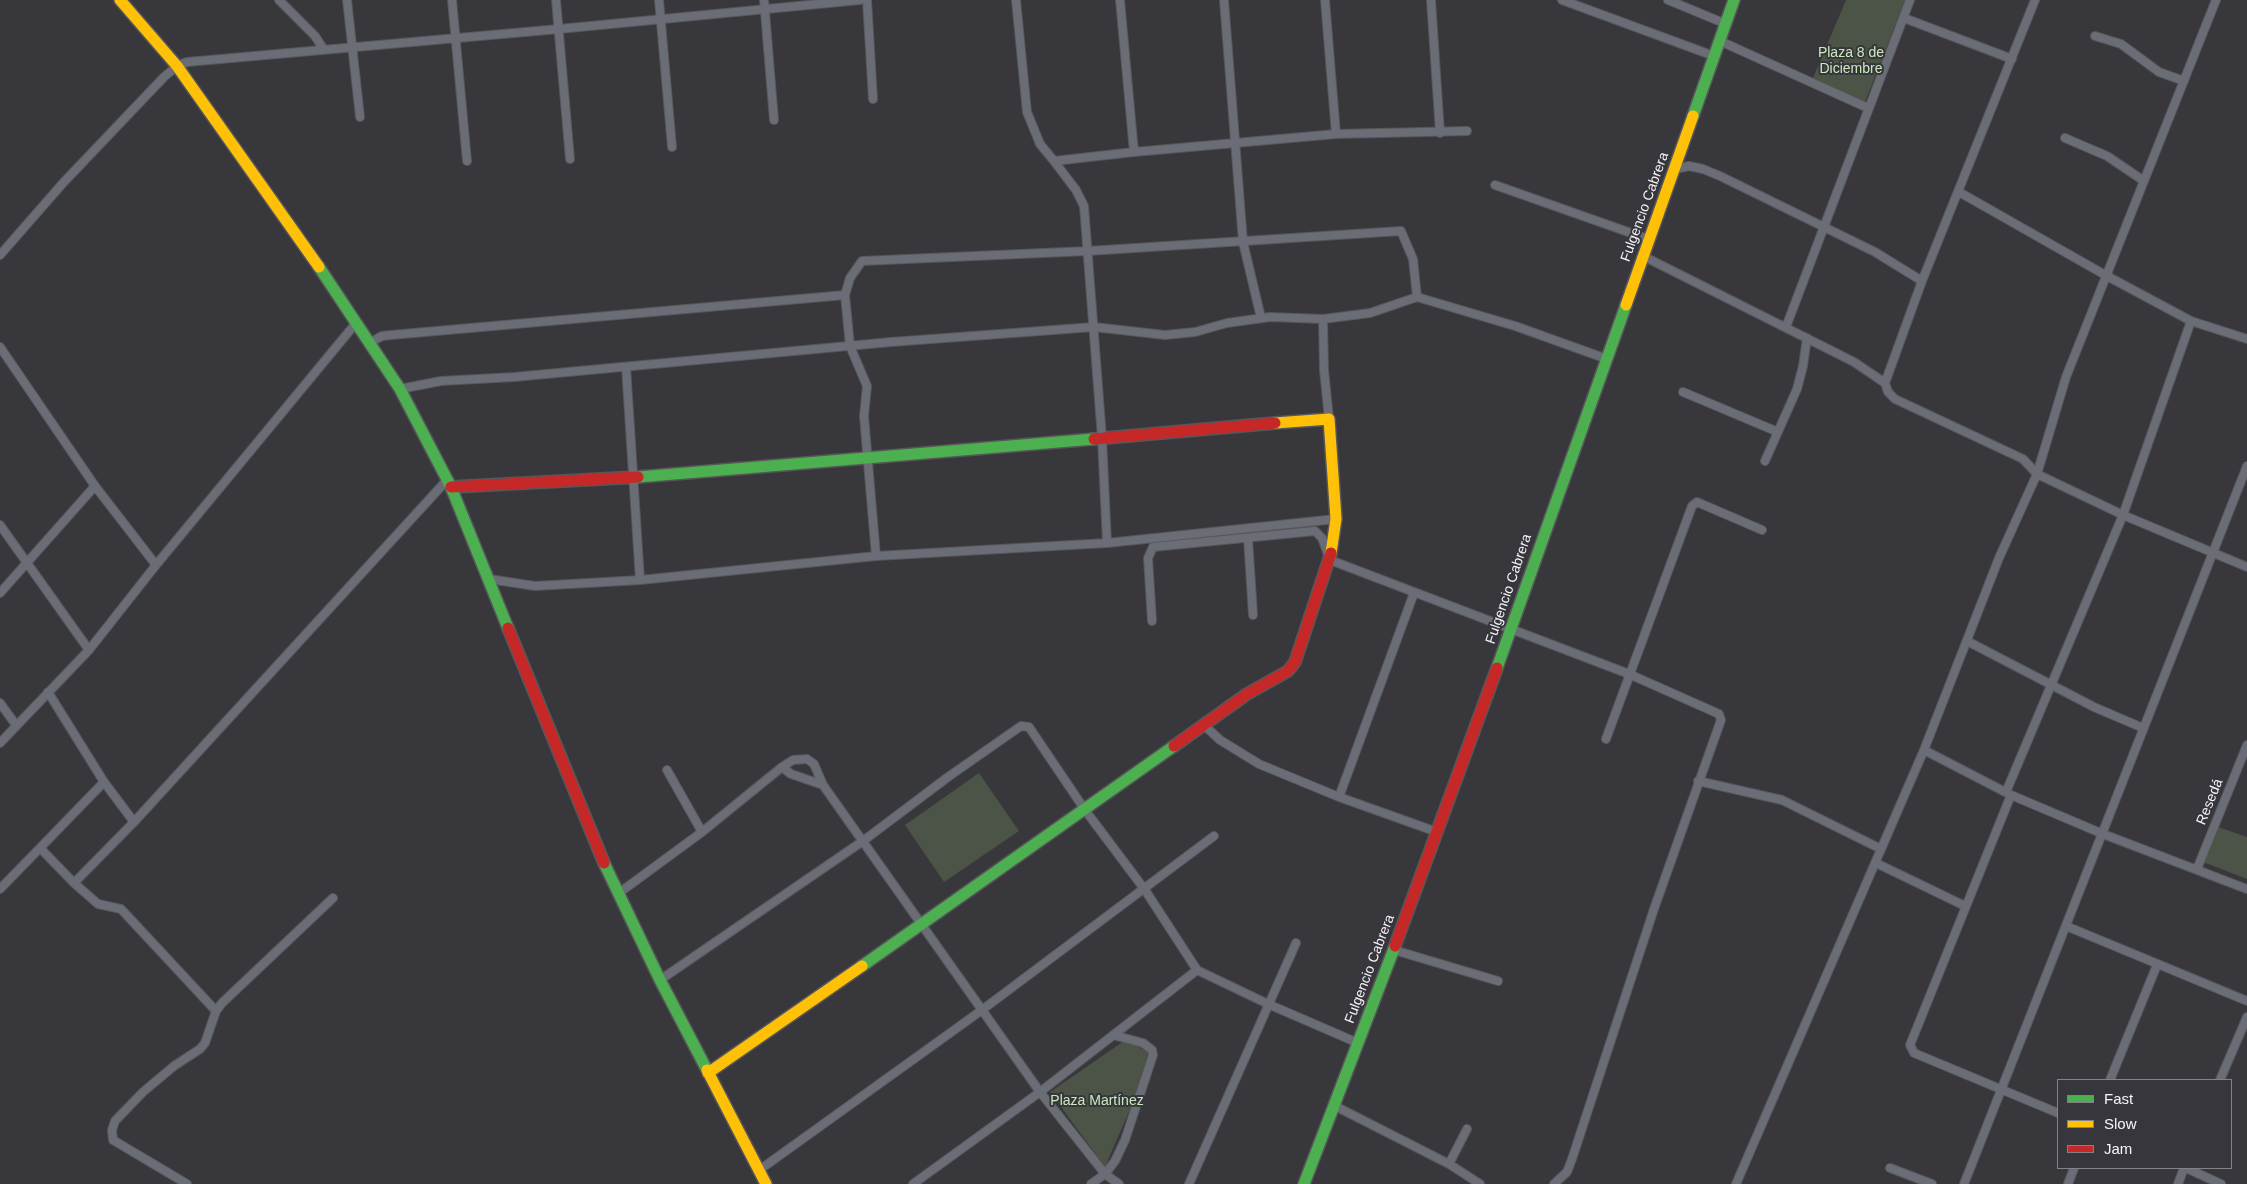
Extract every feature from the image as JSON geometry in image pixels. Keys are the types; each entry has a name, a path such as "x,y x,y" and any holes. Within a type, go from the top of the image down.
{"main road":[{"path":"120,0 177,66 318,266 400,389 449,484 599,850 660,980 758,1172 766,1184"},
{"name":"Fulgencio Cabrera","path":"1304,1184 1394,950 1511,630 1734,0"},
{"path":"449,484 632,478 1329,420 1336,519 1330,560 1295,662 1288,672 1247,694 1205,726 922,925 708,1073"}],"street":[{"path":"279,0 315,36 324,50"},
{"path":"348,0 360,117"},
{"path":"452,0 467,161"},
{"path":"556,0 570,159"},
{"path":"659,0 672,147"},
{"path":"764,0 774,120"},
{"path":"0,255 63,183 177,66 187,62 455,37 559,30 860,0"},
{"path":"868,0 872,100"},
{"path":"1016,0 1027,112 1040,144 1076,190 1084,206 1102,438 1107,543"},
{"path":"1120,0 1134,152"},
{"path":"1224,0 1237,143 1243,242 1261,318"},
{"path":"1325,0 1336,134"},
{"path":"1431,0 1440,133"},
{"path":"1562,0 1714,56"},
{"path":"1668,0 1726,24"},
{"path":"1786,328 1910,0"},
{"path":"1885,383 1922,281 2035,0"},
{"path":"1736,1184 1924,750 1999,558 2037,474 2066,377 2216,0"},
{"path":"1904,18 2012,59"},
{"path":"2095,36 2121,44 2159,72 2184,81"},
{"path":"1720,41 1868,108"},
{"path":"1054,161 1336,134 1467,131"},
{"path":"2065,138 2107,156 2144,181"},
{"path":"1675,169 1689,166 1703,169 1875,252 1922,281"},
{"path":"1495,185 1648,240"},
{"path":"1959,192 2107,276 2191,320 2247,338"},
{"path":"876,556 864,416 868,386 850,346 845,295 850,278 862,261 1088,251 1401,231 1413,259 1417,297"},
{"path":"1643,256 1854,362 1885,383 1888,392 1896,399 2011,452 2023,459 2037,474 2123,515 2247,568"},
{"path":"369,343 391,334 845,295"},
{"path":"400,389 441,380 514,377 850,346 1094,327 1165,335 1195,332 1261,318 1323,319 1370,313 1417,297 1515,326 1607,359"},
{"path":"1323,319 1324,370 1329,420"},
{"path":"2057,1114 1914,1053 1910,1045 1966,906 2051,684 2123,515 2191,320"},
{"path":"0,743 89,650 156,565 356,323"},
{"path":"1765,461 1797,389 1803,366 1806,338"},
{"path":"0,347 96,486 156,565"},
{"path":"626,367 640,580"},
{"path":"1683,392 1778,432"},
{"path":"1964,1184 2247,466"},
{"path":"74,882 134,822 449,484"},
{"path":"0,593 96,486"},
{"path":"1606,739 1694,504 1697,502 1762,530"},
{"path":"489,579 535,586 640,580 876,556 1107,543 1336,519"},
{"path":"0,525 89,650"},
{"path":"1152,622 1148,566 1151,548 1187,543 1317,532 1322,538 1330,560 1629,674 1719,714 1721,720 1654,909 1572,1159 1567,1172 1554,1184"},
{"path":"1248,538 1253,615"},
{"path":"1339,797 1414,593"},
{"path":"1967,641 2094,707 2144,728"},
{"path":"48,692 104,782 134,822"},
{"path":"0,703 16,725"},
{"path":"660,980 863,841 948,777 1022,726 1029,728 1085,810 1145,890 1197,970 1268,1004 1358,1043"},
{"path":"1205,726 1220,740 1259,764 1339,797 1437,832"},
{"name":"Resedá","path":"2197,869 2247,745"},
{"path":"1924,750 2008,793 2103,834 2247,889"},
{"path":"619,893 702,832 782,767 793,760 807,759 814,764 823,785 1040,1092 1105,1174 1119,1184"},
{"path":"782,767 791,774 823,785"},
{"path":"667,770 702,832"},
{"path":"1698,781 1782,800 1881,849"},
{"path":"0,889 104,782"},
{"path":"758,1172 1145,890 1214,836"},
{"path":"40,848 98,904 121,909 216,1011"},
{"path":"1876,863 1966,906"},
{"path":"187,1184 113,1140 112,1130 115,1122 143,1092 205,1043 216,1011 222,1003 333,898"},
{"path":"2066,926 2247,1001"},
{"path":"1189,1184 1296,943"},
{"path":"1394,950 1498,981"},
{"path":"2110,1079 2157,965"},
{"path":"913,1184 1040,1092 1197,970"},
{"path":"2220,1079 2247,1017"},
{"path":"1091,1184 1105,1174 1115,1161 1125,1140 1153,1052 1144,1043 1113,1035"},
{"path":"1335,1106 1449,1164 1480,1184"},
{"path":"1449,1164 1467,1129"},
{"path":"1890,1168 1932,1184"},
{"path":"2068,1184 2074,1169"},
{"path":"2178,1184 2185,1169"},
{"path":"2187,1169 2221,1184"}],"green space":[{"name":"Plaza 8 de Diciembre","path":"1846,0 1905,0 1865,102 1813,78"},
{"path":"979,773 1019,831 944,882 905,825"},
{"path":"2218,827 2247,837 2247,879 2203,862"},
{"name":"Plaza Martínez","path":"1124,1041 1136,1045 1148,1053 1137,1093 1105,1167 1050,1092"}],"traffic: fast":[{"path":"1693,116 1734,0"},
{"path":"319,267 400,389 451,487 508,628"},
{"path":"1497,668 1626,305"},
{"path":"638,477 1094,439"},
{"path":"862,966 1174,746"},
{"path":"604,863 660,980 707,1070"},
{"path":"1304,1184 1395,946"}],"traffic: slow":[{"path":"120,0 177,66 319,267"},
{"path":"1626,305 1693,116"},
{"path":"1275,423 1329,419 1336,519 1331,553"},
{"path":"708,1073 862,966"},
{"path":"707,1070 766,1184"}],"traffic: jam":[{"path":"1094,439 1275,423"},
{"path":"451,487 638,477"},
{"path":"1174,746 1247,694 1288,671 1295,662 1331,553"},
{"path":"508,628 604,863"},
{"path":"1395,946 1497,668"}]}
